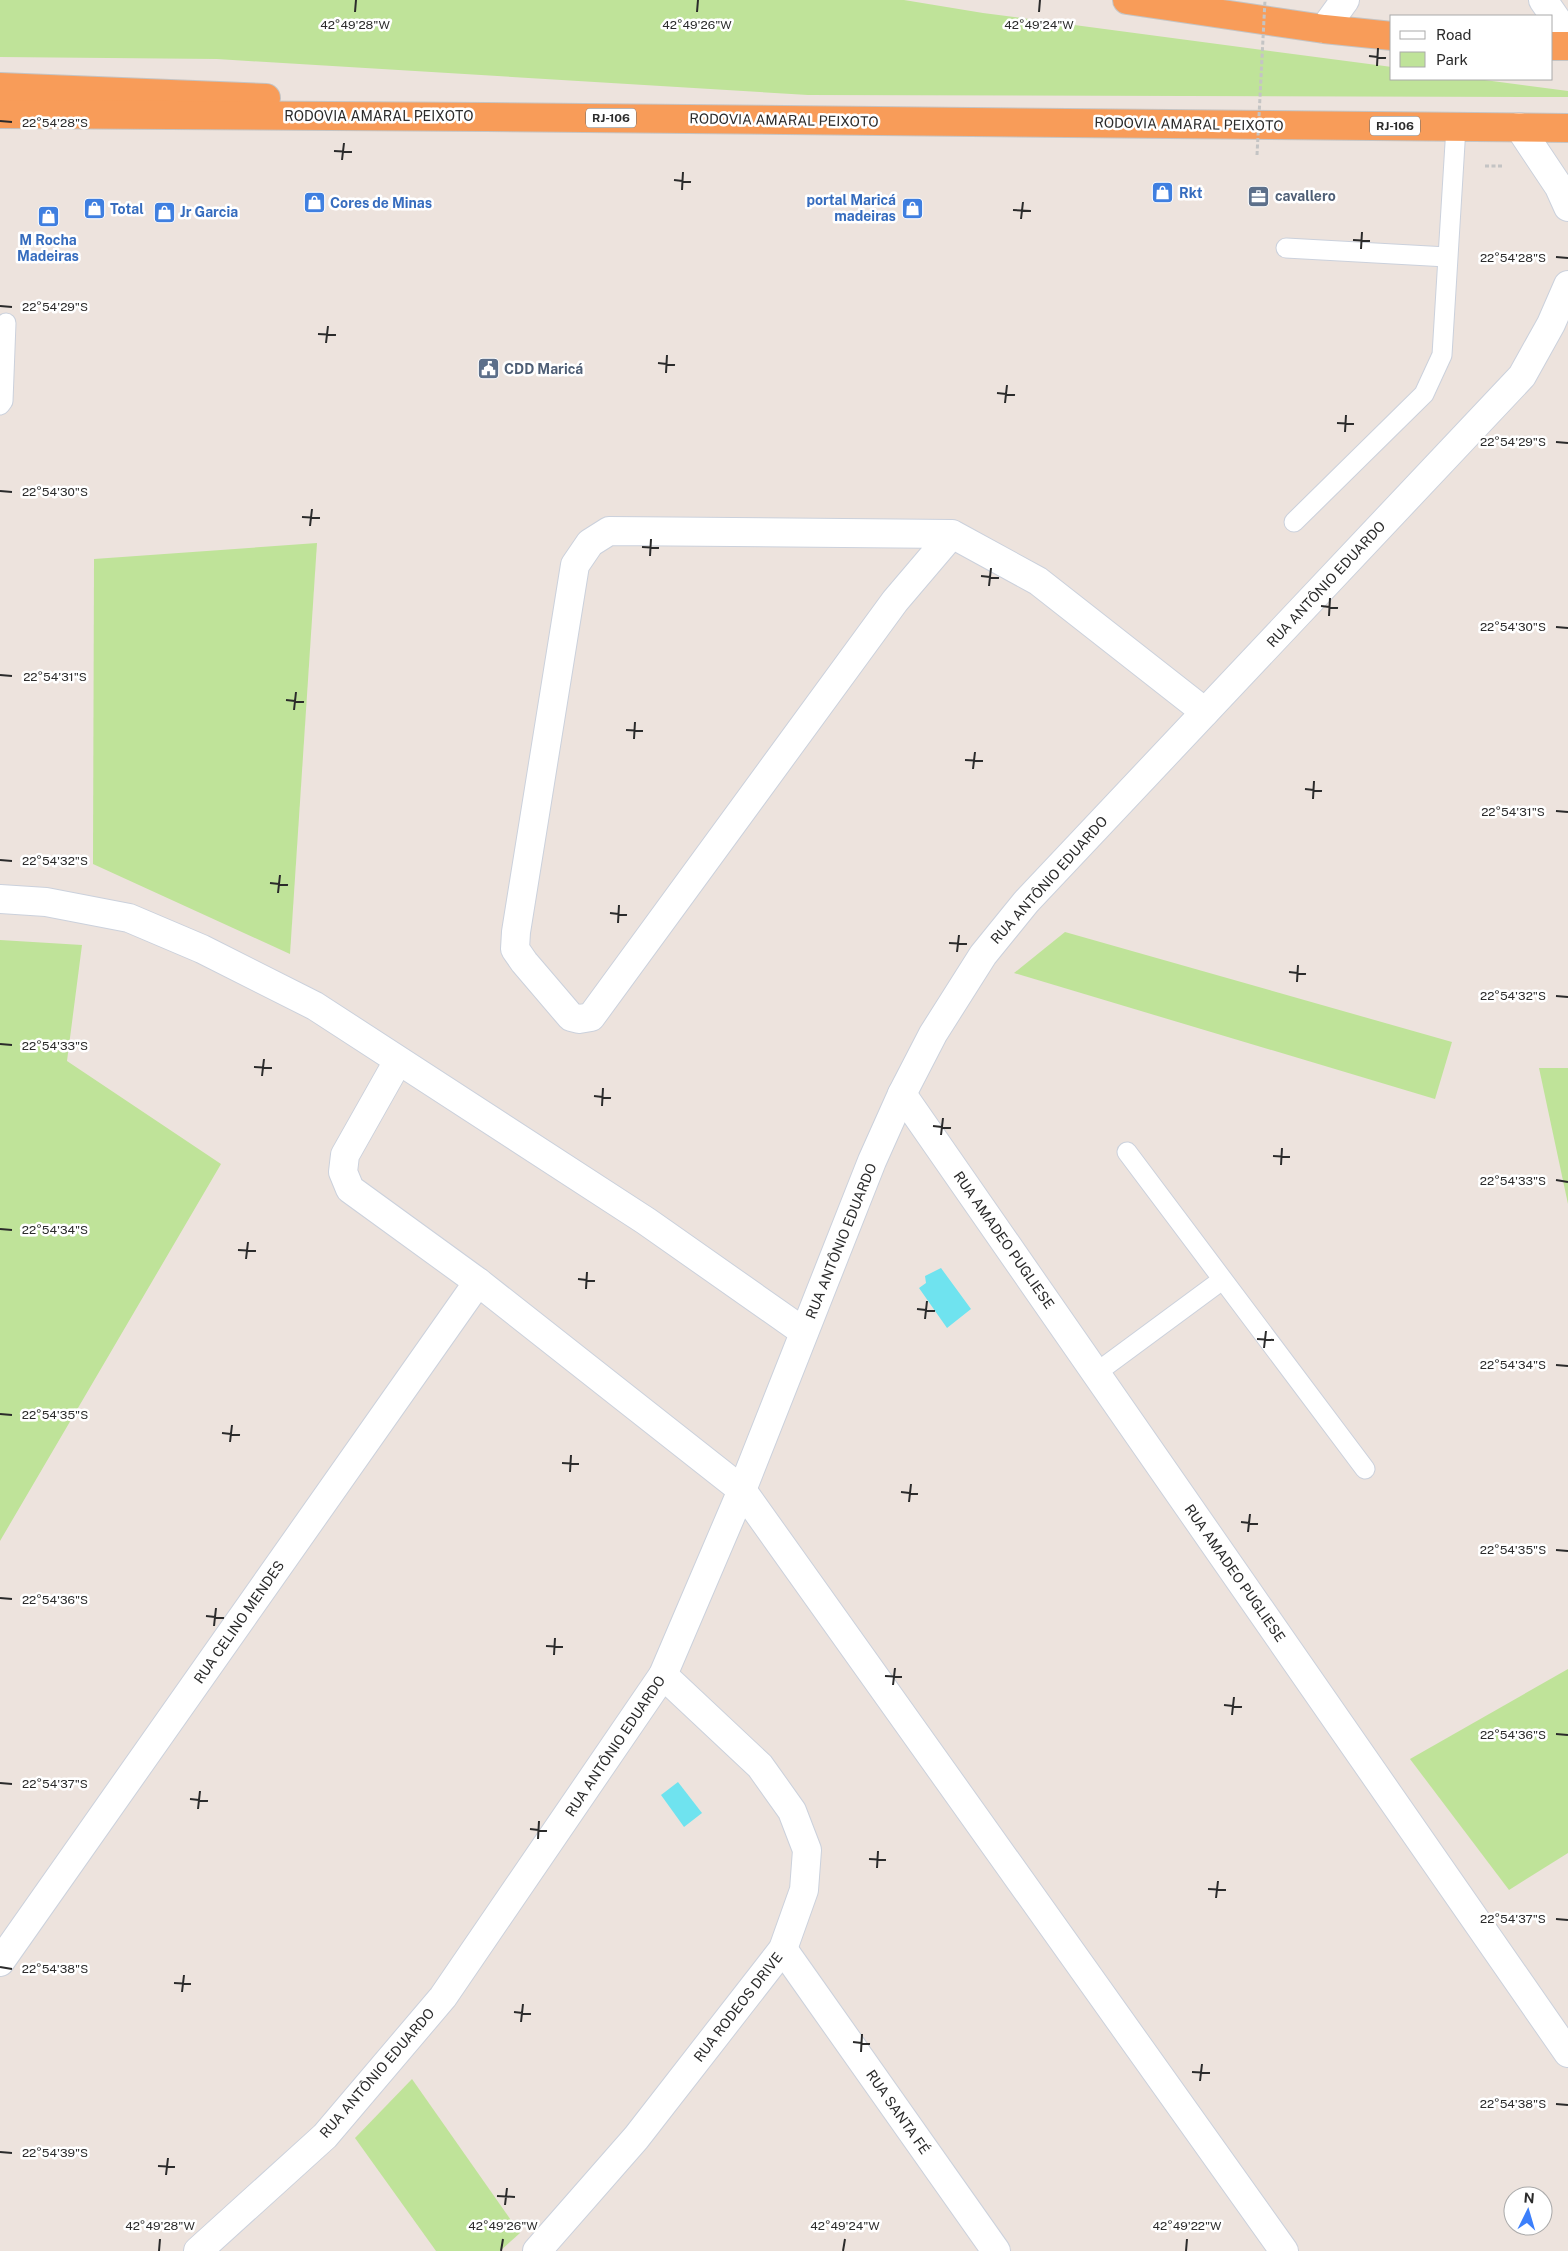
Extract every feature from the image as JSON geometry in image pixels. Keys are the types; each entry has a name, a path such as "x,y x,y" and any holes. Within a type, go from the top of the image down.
{"highway":[{"path":"1127,0 1390,36"},
{"path":"1553,46 1568,46"},
{"path":"0,87 361,102 486,117"},
{"name":"RODOVIA AMARAL PEIXOTO","path":"0,114 1568,128"}],"street":[{"path":"1324,28 1345,0"},
{"path":"1543,0 1568,36"},
{"path":"1519,127 1559,187 1568,207"},
{"name":"RUA ANTÔNIO EDUARDO","path":"198,2251 325,2136 443,1996 663,1675 742,1490 872,1161 902,1094 933,1034 983,955 1026,902 1522,376 1551,324 1568,285"},
{"path":"952,534 895,601 592,1017 579,1019 571,1017 524,962 516,949 516,932 575,565 590,543 609,531 952,534 1038,581 1205,712"},
{"path":"0,900 46,902 129,918 202,949 315,1006 646,1221 804,1332"},
{"path":"398,1061 345,1155 343,1172 350,1190 478,1282 742,1490 1284,2251"},
{"name":"RUA AMADEO PUGLIESE","path":"902,1094 1568,2052"},
{"name":"RUA CELINO MENDES","path":"0,1962 478,1282"},
{"name":"RUA RODEOS DRIVE","path":"537,2251 636,2138 783,1949 804,1890 807,1850 792,1811 760,1766 663,1675"},
{"name":"RUA SANTA FÉ","path":"783,1949 996,2251"}],"lane":[{"path":"1294,522 1424,394 1442,355 1456,126"},
{"path":"1286,248 1447,257"},
{"path":"0,405 2,402 6,323"},
{"path":"1127,1152 1365,1469"},
{"path":"1096,1373 1222,1280"}],"path":[{"path":"1257,155 1265,0"},
{"path":"1453,166 1544,167"}],"green space":[{"path":"0,0 904,0 983,13 1390,67 1390,80 1485,80 1568,91 1568,97 808,95 217,59 0,57"},
{"path":"317,543 290,954 93,864 94,559"},
{"path":"1065,932 1452,1042 1435,1099 1014,973"},
{"path":"0,940 82,945 67,1061 221,1164 0,1541"},
{"path":"1539,1068 1568,1068 1568,1204"},
{"path":"1568,1669 1568,1853 1509,1890 1410,1759"},
{"path":"412,2079 520,2233 500,2251 436,2251 355,2138"}],"water":[{"path":"941,1268 971,1309 947,1328 919,1288 926,1283 925,1276"},
{"path":"678,1782 702,1813 684,1827 661,1795"}],"place":[{"name":"Rkt","path":"1163,193"},
{"name":"cavallero","path":"1259,196"},
{"name":"Cores de Minas","path":"314,203"},
{"name":"portal Maricá madeiras","path":"912,208"},
{"name":"Total","path":"94,209"},
{"name":"Jr Garcia","path":"164,212"},
{"name":"M Rocha Madeiras","path":"48,217"},
{"name":"CDD Maricá","path":"488,369"}]}
